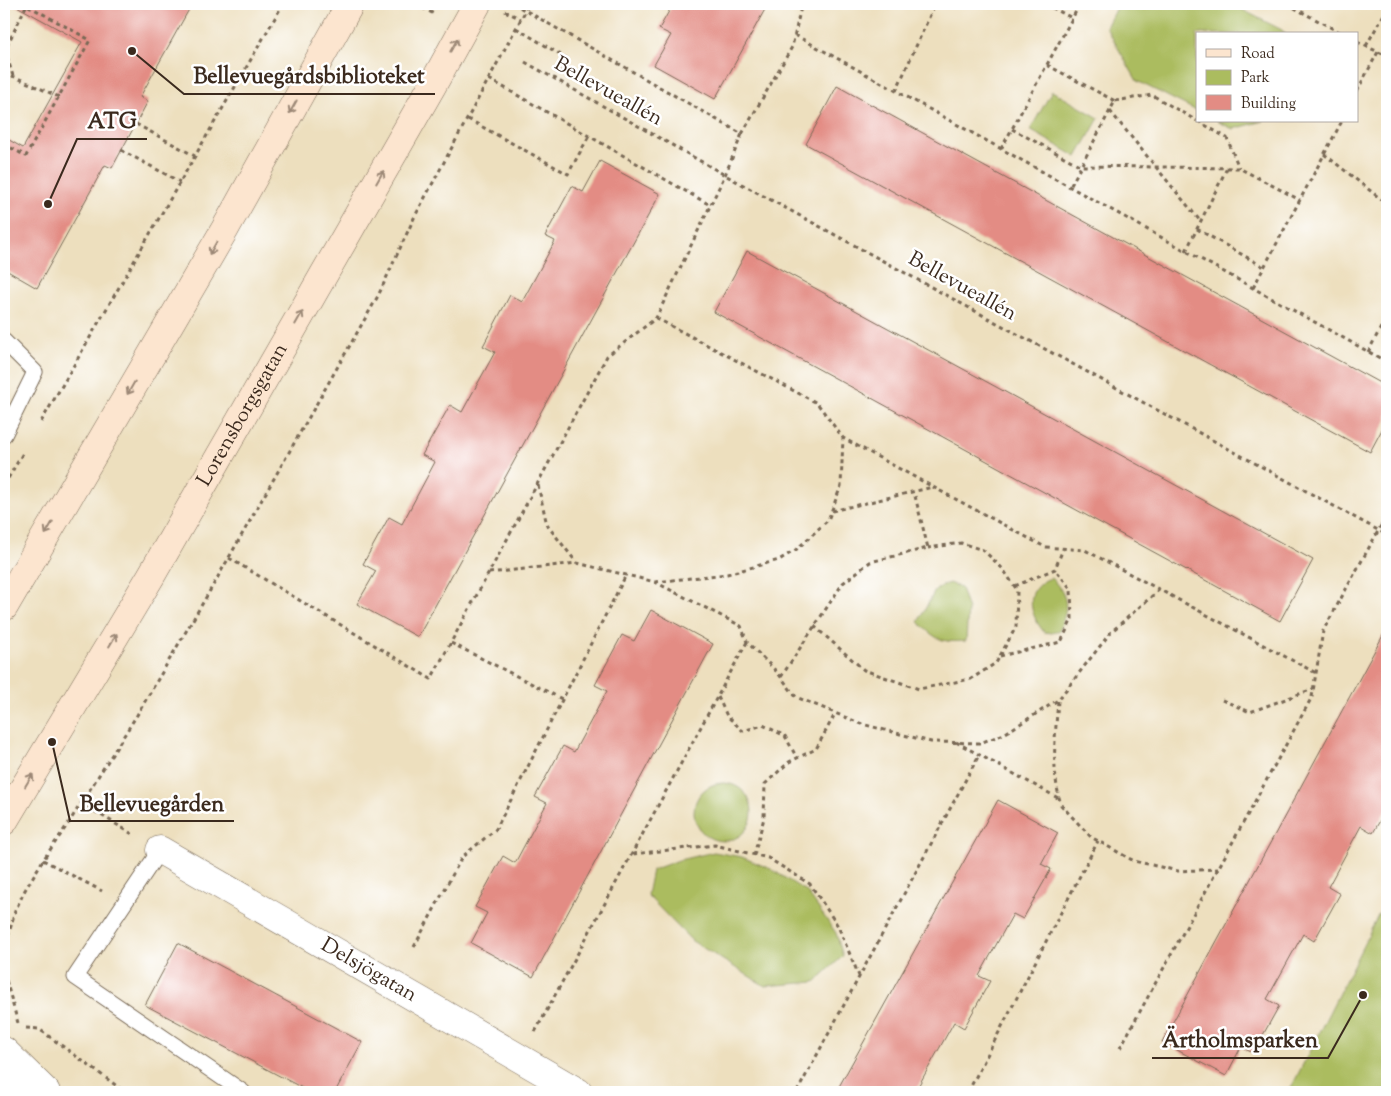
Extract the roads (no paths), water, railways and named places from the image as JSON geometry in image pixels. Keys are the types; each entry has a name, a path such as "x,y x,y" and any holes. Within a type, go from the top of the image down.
{"main road":[{"path":"4,607 225,229 350,4"},
{"name":"Lorensborgsgatan","path":"4,822 156,568 432,86 488,6"}],"street":[{"name":"Delsjögatan","path":"160,850 578,1092"},
{"path":"4,1051 46,1092"},
{"path":"4,1085 19,1092"}],"lane":[{"path":"4,341 35,372 4,435"},
{"path":"160,850 75,977 243,1092"}],"place":[{"name":"Bellevuegårdsbiblioteket","path":"132,51"},
{"name":"ATG","path":"48,204"},
{"name":"Bellevuegården","path":"52,742"},
{"name":"Ärtholmsparken","path":"1363,995"}]}
